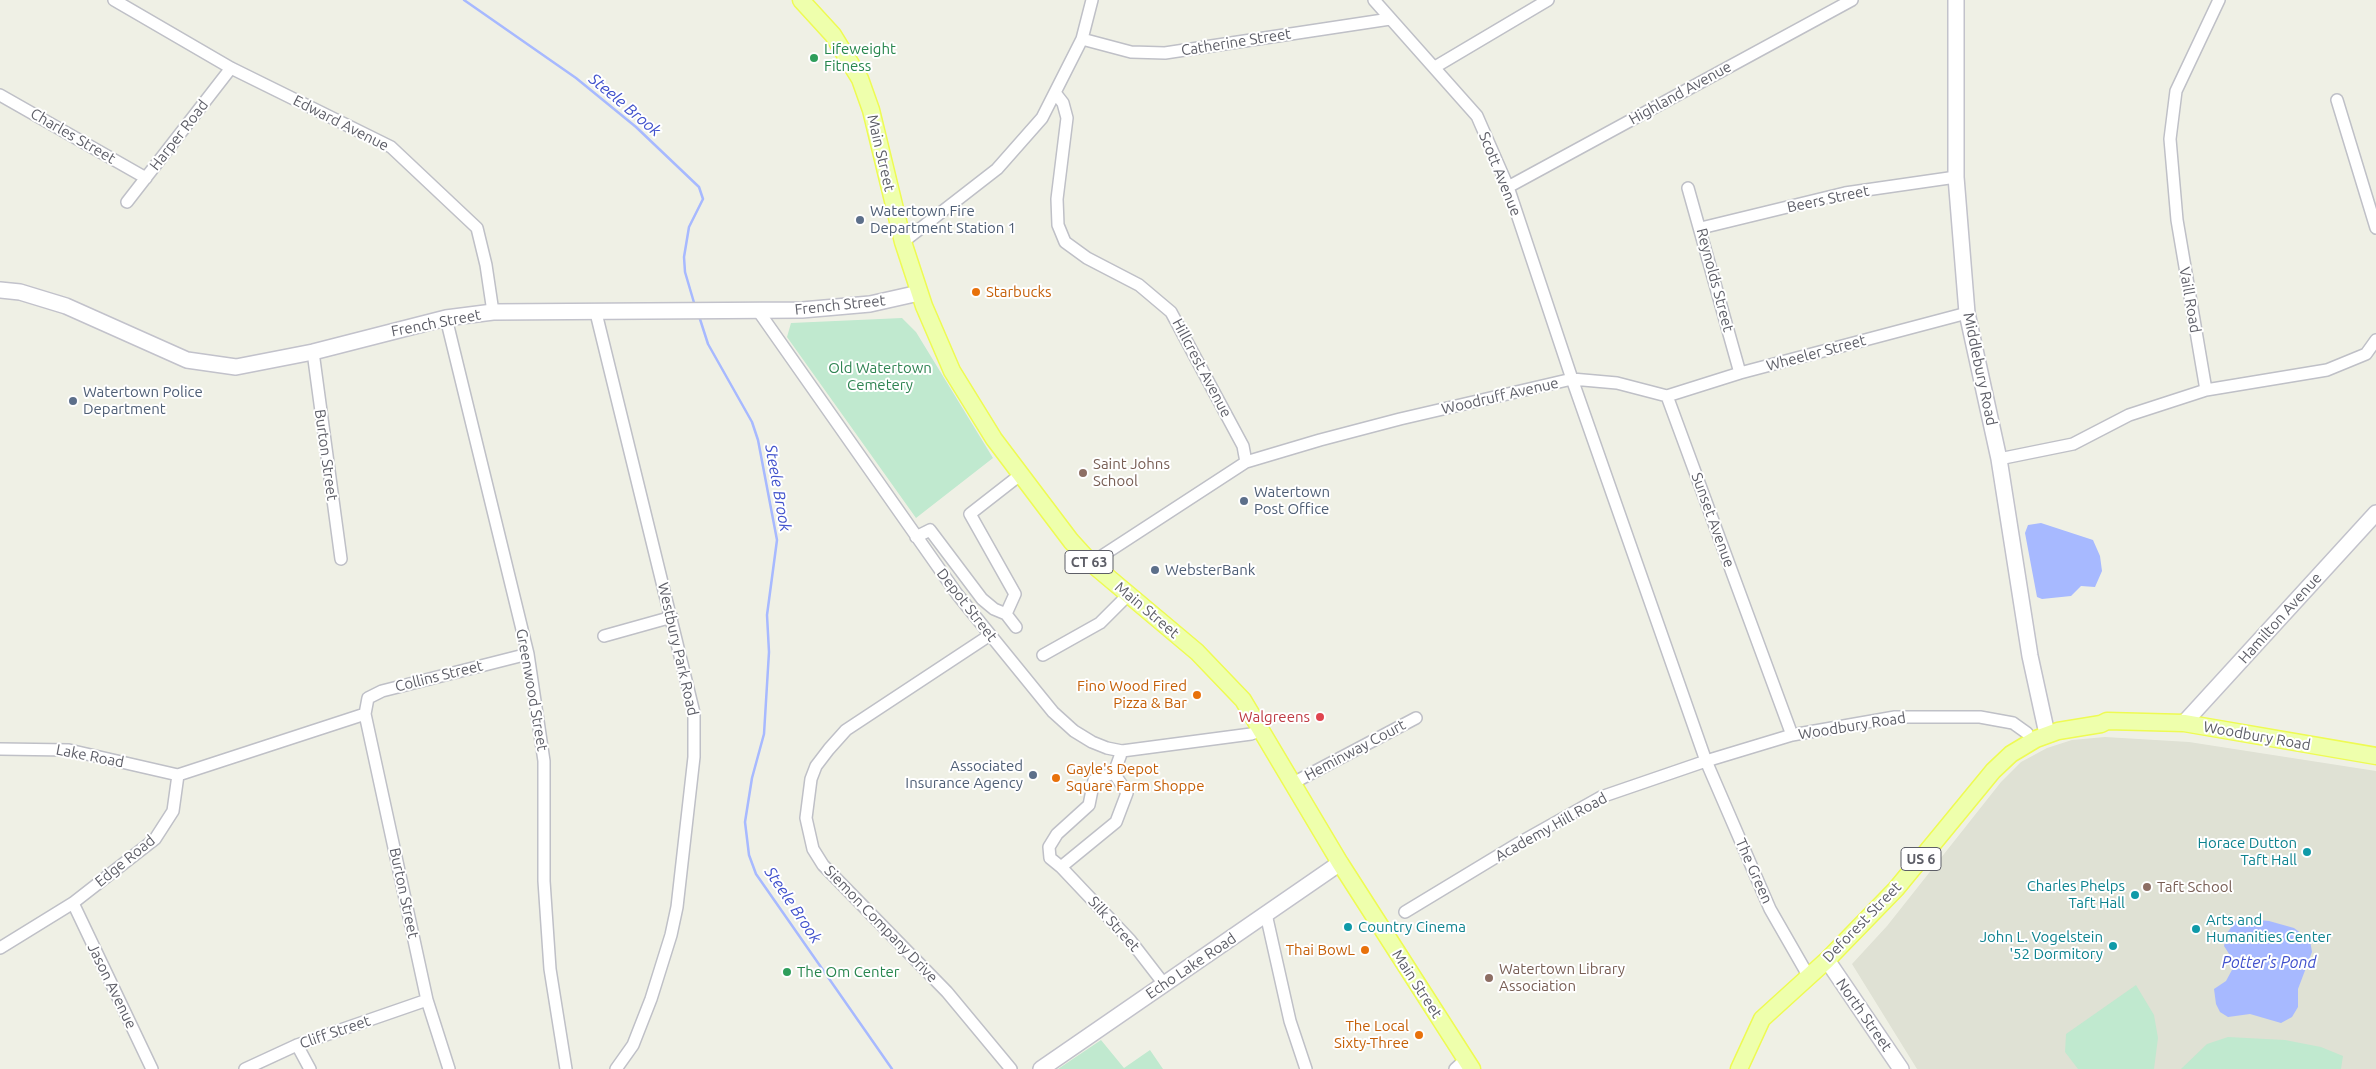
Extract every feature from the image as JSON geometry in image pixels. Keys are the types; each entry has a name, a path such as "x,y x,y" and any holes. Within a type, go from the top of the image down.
{"main road":[{"name":"Main Street","path":"802,0 833,35 860,79 872,110 903,242 919,293 952,371 1020,475 1071,542 1091,563 1198,652 1229,683 1262,730 1340,863 1464,1066"},
{"name":"Woodbury Road","path":"2011,754 2013,745 2027,733 2046,729 2101,724 2107,721 2184,723 2376,756"},
{"name":"Woodbury Road","path":"2011,754 2046,729"},
{"name":"Deforest Street","path":"1739,1069 1762,1019 1827,960 1896,889 1993,771 2011,754"}],"street":[{"name":"Edward Avenue","path":"114,0 231,68 391,147 477,228 493,312"},
{"path":"903,242 997,169 1042,118 1056,94 1082,39 1092,0"},
{"name":"Scott Avenue","path":"1374,0 1477,116 1508,187 1572,379"},
{"name":"Highland Avenue","path":"1508,187 1852,0"},
{"name":"Middlebury Road","path":"1956,0 1956,177 1967,313 2000,459 2030,656 2046,729"},
{"name":"Vaill Road","path":"2206,390 2177,220 2170,139 2176,91 2219,0"},
{"path":"1435,67 1546,1"},
{"name":"Catherine Street","path":"1082,39 1131,52 1165,53 1390,18"},
{"name":"Harper Road","path":"127,202 231,68"},
{"name":"Hillcrest Avenue","path":"1056,94 1062,103 1067,118 1057,199 1058,224 1065,242 1087,258 1139,285 1171,312 1243,446 1246,462"},
{"name":"Charles Street","path":"0,95 146,178"},
{"path":"2337,100 2376,228"},
{"name":"Beers Street","path":"1701,228 1845,193 1956,177"},
{"name":"Reynolds Street","path":"1688,188 1701,228 1740,373"},
{"name":"French Street","path":"0,290 20,292 66,306 187,360 236,366 312,352 446,318 493,312 759,312 852,306 886,301 919,293"},
{"name":"Depot Street","path":"759,312 957,594 1053,712 1074,730 1092,742 1122,751 1250,734 1262,730"},
{"name":"Westbury Park Road","path":"596,313 694,713 694,757 677,907 671,934 651,999 632,1045 616,1069"},
{"name":"Wheeler Street","path":"1667,396 1740,373 1967,313"},
{"name":"Greenwood Street","path":"446,318 528,654 544,761 544,881 550,969 566,1069"},
{"path":"2000,459 2074,444 2129,415 2206,390 2327,370 2366,354 2376,340"},
{"name":"Burton Street","path":"312,352 341,558"},
{"path":"1572,379 1618,382 1667,396"},
{"name":"Woodruff Avenue","path":"1091,563 1246,462 1400,419 1572,379 1706,761"},
{"name":"Sunset Avenue","path":"1667,396 1792,735"},
{"path":"1006,614 1016,594 970,514 1020,475"},
{"name":"Hamilton Avenue","path":"2184,723 2376,513"},
{"path":"916,537 930,530 982,599 994,609 1006,614 1016,627"},
{"path":"1043,655 1100,623 1128,595"},
{"path":"604,636 672,617"},
{"name":"Siemon Company Drive","path":"990,635 846,730 816,766 806,818 813,849 823,865 947,992 1012,1069"},
{"name":"Collins Street","path":"366,714 368,698 382,691 528,654"},
{"path":"178,775 366,714"},
{"name":"Burton Street","path":"366,714 426,1000 449,1069"},
{"name":"Woodbury Road","path":"1706,761 1792,735 1904,717 1980,717 2013,722 2027,733"},
{"name":"Heminway Court","path":"1294,783 1416,718"},
{"name":"Lake Road","path":"0,749 70,750 178,775"},
{"path":"1061,867 1116,822 1127,793 1114,774 1122,751"},
{"name":"Academy Hill Road","path":"1406,912 1519,843 1601,797 1706,761"},
{"name":"The Green","path":"1706,761 1770,909 1809,977"},
{"name":"Silk Street","path":"1114,774 1094,780 1089,805 1057,834 1049,848 1050,858 1061,867 1130,940 1164,984"},
{"name":"Edge Road","path":"0,948 73,903 155,839 173,812 178,775"},
{"name":"Echo Lake Road","path":"1041,1069 1340,863"},
{"name":"Jason Avenue","path":"73,903 152,1069"},
{"path":"1266,914 1290,1021 1306,1069"},
{"name":"North Street","path":"1827,960 1901,1069"},
{"name":"Cliff Street","path":"245,1069 297,1045 426,1000"},
{"path":"297,1045 310,1069"}],"shaded area":[{"name":"Taft School","path":"2105,737 2189,742 2376,771 2376,1069 1917,1069 1852,964 1887,926 2001,782 2021,762 2047,748 2072,740"}],"green space":[{"name":"Old Watertown Cemetery","path":"902,318 916,332 993,458 916,518 787,337 791,323"},
{"path":"2136,985 2154,1015 2158,1038 2154,1069 2078,1069 2065,1052 2066,1034"},
{"path":"2228,1037 2285,1040 2321,1047 2343,1056 2341,1069 2181,1069 2207,1044"},
{"path":"1101,1040 1124,1068 1150,1050 1163,1069 1058,1069"}],"water":[{"path":"2041,523 2093,540 2100,556 2102,571 2095,587 2081,586 2071,596 2042,599 2037,597 2025,533 2028,525"},
{"name":"Potter's Pond","path":"2238,918 2269,921 2294,928 2310,940 2312,952 2298,989 2298,1007 2292,1017 2281,1023 2250,1014 2228,1017 2220,1012 2216,1004 2214,989 2226,981 2233,968 2233,960 2224,946 2227,933"}],"waterway":[{"name":"Steele Brook","path":"464,0 576,78 636,127 699,187 703,199 689,227 684,257 685,272 695,306"},
{"name":"Steele Brook","path":"699,316 708,344 752,422 758,440 777,540 767,615 769,652 764,734 752,778 745,822 749,855 756,874 892,1069"}],"place":[{"name":"Lifeweight Fitness","path":"814,58"},
{"name":"Watertown Fire Department Station 1","path":"860,220"},
{"name":"Starbucks","path":"976,292"},
{"name":"Watertown Police Department","path":"73,401"},
{"name":"Saint Johns School","path":"1083,473"},
{"name":"Watertown Post Office","path":"1244,501"},
{"name":"WebsterBank","path":"1155,570"},
{"name":"Fino Wood Fired Pizza & Bar","path":"1197,695"},
{"name":"Walgreens","path":"1320,717"},
{"name":"Associated Insurance Agency","path":"1033,775"},
{"name":"Gayle's Depot Square Farm Shoppe","path":"1056,778"},
{"name":"Horace Dutton Taft Hall","path":"2307,852"},
{"name":"Taft School","path":"2147,887"},
{"name":"Charles Phelps Taft Hall","path":"2135,895"},
{"name":"Country Cinema","path":"1348,927"},
{"name":"Arts and Humanities Center","path":"2196,929"},
{"name":"John L. Vogelstein '52 Dormitory","path":"2113,946"},
{"name":"Thai BowL","path":"1365,950"},
{"name":"The Om Center","path":"787,972"},
{"name":"Watertown Library Association","path":"1489,978"},
{"name":"The Local Sixty-Three","path":"1419,1035"}]}
